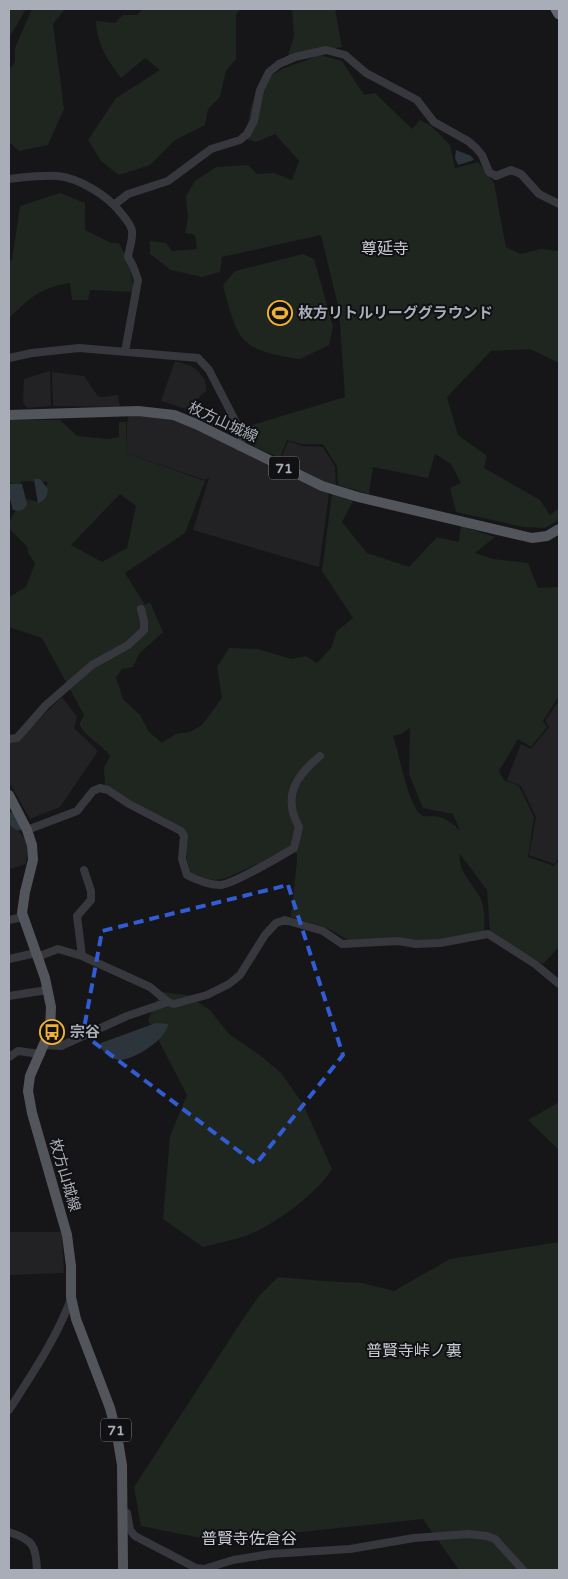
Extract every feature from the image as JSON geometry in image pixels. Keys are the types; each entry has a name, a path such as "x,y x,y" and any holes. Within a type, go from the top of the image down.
{"highway":[{"path":"556,9 559,14"}],"main road":[{"name":"枚方山城線","path":"9,415 138,412 174,416 196,424 322,486 358,497 532,538 547,536 559,529"},
{"name":"枚方山城線","path":"9,795 27,830 32,845 33,860 25,892 23,917 45,978 51,1007 50,1030 30,1076 28,1091 32,1113 67,1235 71,1266 71,1297 76,1319 110,1408 117,1435 122,1465 123,1570"}],"street":[{"path":"114,204 128,194 168,181 211,149 240,140 247,134 254,121 260,90 269,72 279,64 295,57 326,50 345,55 366,73 418,100 434,122 468,141 476,148 489,172 496,176 512,170 520,174 538,194 559,204"},
{"path":"9,179 60,176 89,188 114,204 132,229 128,258 138,280 126,352"},
{"path":"9,358 78,348 198,358 209,370 240,430 242,436 240,447"},
{"path":"9,740 17,738 46,705 92,666 128,645 137,637 144,630 141,609"},
{"path":"27,830 77,810 93,791 100,788 108,790 129,804 181,831 184,836 182,859 187,875 194,879 222,885 276,859 294,848 300,826 293,815 293,787 300,775 320,756"},
{"path":"82,956 77,916 91,900 84,870"},
{"path":"9,920 23,917"},
{"path":"9,958 37,955 58,949 82,956 150,987 168,1002 174,1004 207,995 240,976 265,934 276,923 285,920 323,931 342,944 398,941 416,944 440,943 488,934 535,964 559,984"},
{"path":"9,996 47,990"},
{"path":"9,1057 18,1051 61,1046 127,1016 168,1002"},
{"path":"9,1410 51,1342 63,1320 71,1297"},
{"path":"123,1512 127,1513 130,1530 135,1536 196,1568 204,1569 233,1560 270,1554 350,1549 414,1538 468,1534 495,1539 523,1570"},
{"path":"9,1532 24,1537 32,1543 36,1554 37,1570"}],"highlighted area":[{"path":"288,885 343,1055 256,1164 83,1034 102,931"}],"shaded area":[{"path":"9,9 26,9 9,38"},
{"path":"32,9 65,9 53,24 64,109 48,145 19,151 9,142 9,70 15,62 15,48"},
{"path":"143,9 240,9 236,14 236,59 226,71 220,97 208,109 205,125 175,140 150,165 119,175 101,161 88,140 116,98 160,70 145,58 121,78 101,45 96,21 115,23 123,15 137,15"},
{"path":"292,9 335,9 342,47 287,59 294,36"},
{"path":"320,55 342,61 364,95 375,93 412,129 420,120 431,126 450,145 455,168 478,162 494,183 506,247 521,254 541,249 559,251 559,363 530,349 491,351 447,397 458,435 487,456 484,468 540,500 550,515 559,508 559,520 545,528 523,527 456,512 450,488 461,483 451,464 435,454 428,478 373,467 369,494 338,485 337,466 323,444 302,444 287,440 280,458 255,447 249,426 345,397 339,310 321,235 222,257 220,272 202,277 171,270 150,254 150,241 166,243 172,251 197,249 195,235 185,233 188,218 186,196 195,181 216,167 248,165 257,174 274,173 292,180 299,161 275,134 256,142 246,139 250,111 259,83 282,69"},
{"path":"456,150 471,156 474,160 458,165 455,158"},
{"path":"60,193 85,203 85,230 111,243 119,243 129,263 134,292 90,290 88,300 72,300 70,283 60,285 36,295 9,318 9,261 12,260 20,206"},
{"name":"枚方リトルリーググラウンド","path":"303,254 314,259 333,326 329,345 300,359 285,357 256,348 240,335 231,314 223,285 235,271"},
{"path":"175,361 191,366 205,380 206,391 186,409 161,401"},
{"path":"50,371 51,406 27,408 23,403 24,379"},
{"path":"52,372 84,376 98,396 118,395 120,407 53,406"},
{"path":"129,416 156,416 189,425 329,494 319,567 193,530 209,478 205,480 126,453 127,422"},
{"path":"9,420 60,420 77,436 108,439 119,437 119,422 126,422 126,453 205,481 185,533 125,573 145,605 150,602 163,632 139,654 133,667 122,669 116,677 123,699 140,715 149,732 162,743 176,734 190,732 202,725 222,698 217,667 229,648 258,649 291,659 306,656 317,663 331,648 337,631 353,618 322,571 332,493 354,499 342,522 367,553 409,567 437,537 459,542 461,526 495,537 475,553 493,559 528,563 538,588 559,587 559,696 543,721 547,727 531,747 518,739 499,771 504,780 519,786 534,817 528,857 554,866 559,860 559,947 543,964 490,931 487,890 460,854 463,872 481,899 484,931 439,940 348,940 327,928 291,917 297,854 289,846 273,857 226,878 215,880 195,876 191,873 187,861 187,835 105,785 104,768 110,756 83,731 80,723 84,715 42,638 9,627 9,597 26,587 35,563 28,553 27,546 9,529 11,520 15,512 27,499 41,503 48,482 22,481 19,486 9,482","holes":["120,494 136,506 127,548 102,562 71,545","410,728 409,774 423,808 453,814 460,831 445,819 423,816 413,802 408,791 393,736 401,734"]},
{"path":"288,441 302,446 323,447 335,467 336,488 281,460"},
{"path":"34,479 40,479 48,489 45,498 38,504"},
{"path":"10,484 22,484 27,504 24,509 19,511 13,510 9,495"},
{"path":"62,697 77,717 74,728 98,751 60,807 30,819 9,782 9,741 18,739"},
{"path":"559,700 559,858 554,864 529,855 536,817 521,786 507,780 521,744 531,749 549,727 545,721"},
{"path":"9,821 28,842 26,864 9,869"},
{"path":"161,992 187,995 210,1010 229,1034 261,1056 281,1073 303,1104 332,1169 306,1198 271,1224 248,1235 203,1247 163,1219 170,1136 187,1095 148,1020"},
{"path":"156,1023 168,1024 162,1036 134,1056 121,1060 115,1059 107,1055 101,1048 101,1043"},
{"path":"559,1102 559,1150 528,1120"},
{"path":"9,1232 62,1232 64,1273 9,1275"},
{"path":"559,1242 559,1570 459,1570 423,1519 216,1541 141,1526 134,1487 243,1319 259,1296 278,1277 362,1283 394,1291 450,1259"}],"waterway":[{"path":"9,817 18,825"}],"place":[{"name":"枚方リトルリーググラウンド","path":"280,313"},
{"name":"宗谷","path":"52,1032"}],"district":[{"name":"尊延寺","path":"385,248"},
{"name":"普賢寺峠ノ裏","path":"414,1350"},
{"name":"普賢寺佐倉谷","path":"249,1538"}]}
